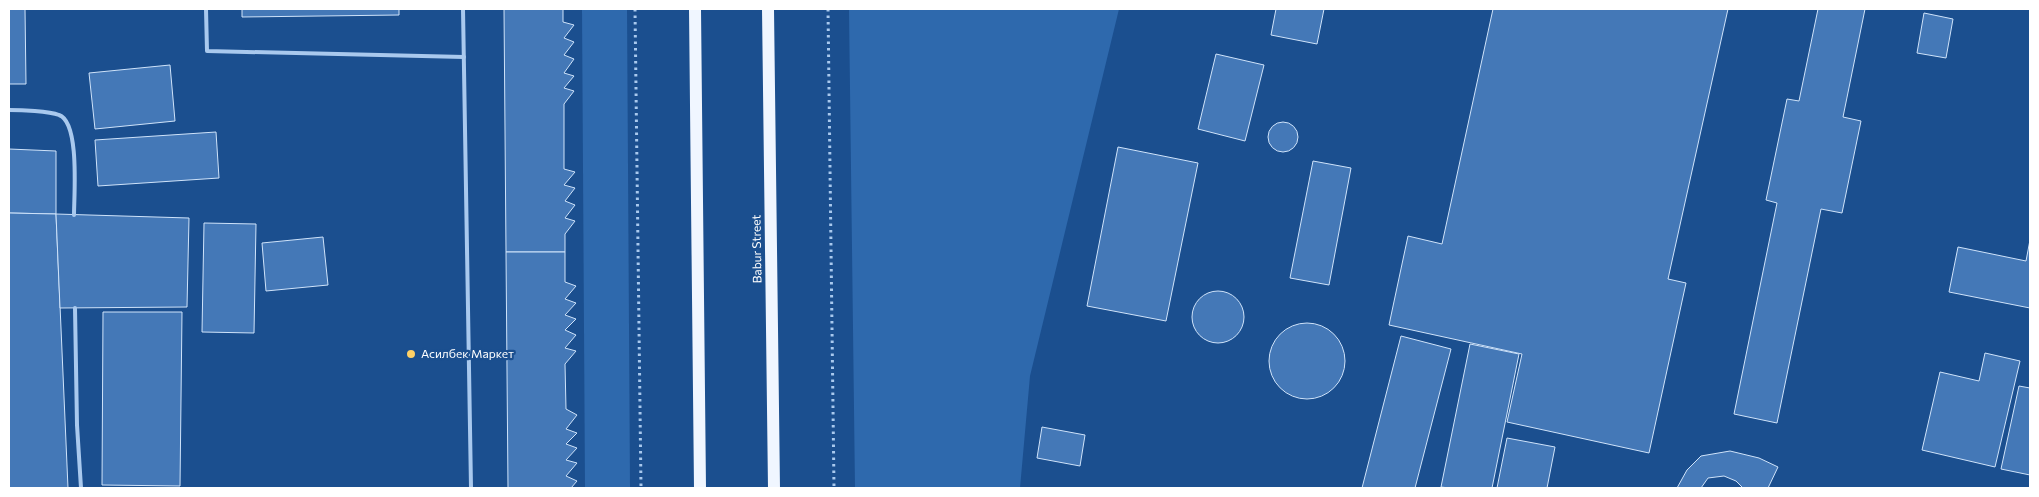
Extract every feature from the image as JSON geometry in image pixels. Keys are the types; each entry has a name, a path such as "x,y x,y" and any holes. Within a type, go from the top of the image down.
{"main road":[{"path":"695,9 700,488"},
{"name":"Babur Street","path":"768,9 774,488"}],"lane":[{"path":"206,9 206,51 464,57"},
{"path":"463,9 471,488"},
{"path":"9,110 61,115 69,123 73,141 74,215"},
{"path":"76,308 77,425 81,488"}],"path":[{"path":"635,9 641,488"},
{"path":"828,9 834,488"}],"shaded area":[{"path":"582,9 627,9 630,488 585,488"},
{"path":"849,9 1119,9 1030,376 1020,488 855,488"}],"building":[{"path":"9,9 25,9 26,84 9,84"},
{"path":"242,9 399,9 399,15 242,17"},
{"path":"504,9 563,9 563,22 574,25 564,38 574,42 564,55 574,59 564,73 574,76 564,88 574,91 564,104 564,169 575,172 564,185 575,188 565,201 575,205 565,218 575,221 565,234 565,252 506,252"},
{"path":"1276,9 1324,9 1317,44 1271,35"},
{"path":"1493,9 1728,9 1668,279 1686,283 1649,453 1507,422 1522,354 1389,325 1408,236 1442,244"},
{"path":"1818,9 1865,9 1843,117 1861,121 1842,213 1821,209 1777,423 1734,414 1777,203 1766,200 1787,99 1799,101"},
{"path":"1924,13 1953,19 1946,58 1917,53"},
{"path":"1216,54 1264,65 1245,141 1198,129"},
{"path":"170,65 175,121 95,129 89,73"},
{"path":"1283,122 1289,123 1297,131 1297,143 1289,151 1283,152 1277,151 1269,143 1268,137 1269,131 1277,123"},
{"path":"216,132 219,178 98,186 95,140"},
{"path":"1118,147 1198,163 1166,321 1087,306"},
{"path":"9,149 56,151 56,214 9,213"},
{"path":"1313,161 1351,168 1329,285 1290,278"},
{"path":"9,213 56,214 68,488 9,488"},
{"path":"56,214 189,218 187,307 60,308"},
{"path":"204,223 256,224 254,333 202,332"},
{"path":"323,237 328,285 266,291 262,243"},
{"path":"2030,240 2030,308 1949,292 1958,247 2026,261"},
{"path":"506,252 565,252 565,282 576,286 565,299 576,303 565,315 576,319 565,330 576,335 565,348 576,351 565,364 566,409 577,415 566,429 577,433 566,444 577,448 566,460 577,463 566,476 577,481 571,488 508,488"},
{"path":"1218,291 1232,295 1240,303 1244,317 1240,331 1232,339 1218,343 1204,339 1196,331 1192,317 1196,303 1204,295"},
{"path":"103,312 182,312 180,486 102,485"},
{"path":"1307,323 1321,326 1334,334 1342,347 1345,361 1342,375 1334,388 1321,396 1307,399 1293,396 1280,388 1272,375 1269,361 1272,347 1280,334 1293,326"},
{"path":"1401,336 1451,349 1415,488 1362,488"},
{"path":"1470,344 1519,354 1492,488 1441,487"},
{"path":"1985,353 2020,361 1995,467 1922,450 1940,372 1979,381"},
{"path":"2019,386 2030,388 2030,475 2001,469"},
{"path":"1042,427 1085,435 1080,466 1037,458"},
{"path":"1507,438 1555,447 1547,488 1497,488"},
{"path":"1730,451 1759,458 1778,467 1768,488 1743,488 1736,481 1724,476 1708,478 1701,488 1677,488 1687,470 1701,456"}],"place":[{"name":"Асилбек Маркет","path":"411,354"}]}
